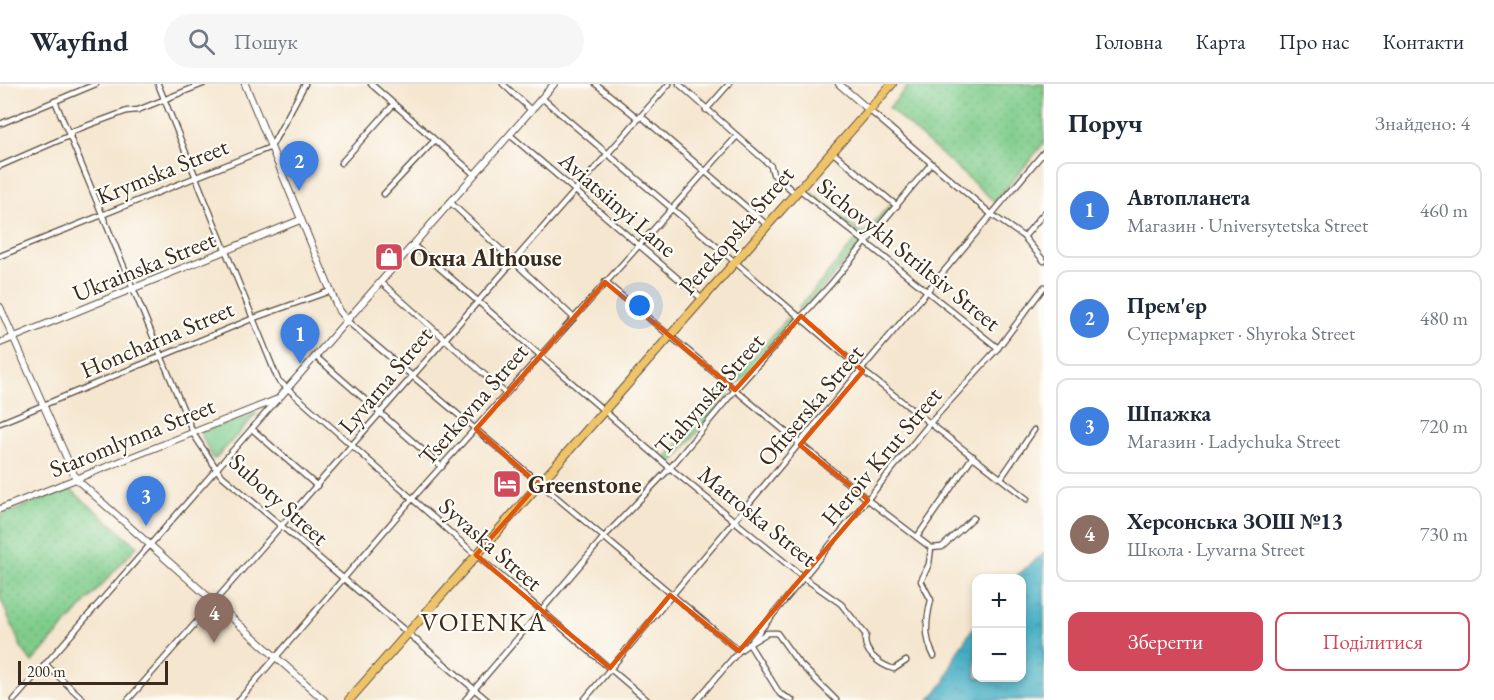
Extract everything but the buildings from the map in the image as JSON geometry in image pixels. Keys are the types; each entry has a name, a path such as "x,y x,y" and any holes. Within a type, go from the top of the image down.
{"main road":[{"name":"Perekopska Street","path":"349,700 892,84"}],"street":[{"path":"0,124 96,84"},
{"name":"Syvaska Street","path":"158,84 278,380 476,555 647,700"},
{"path":"0,166 70,133 203,84"},
{"path":"245,84 340,314 538,484 739,651"},
{"path":"271,147 305,84"},
{"path":"371,84 474,174"},
{"path":"502,84 531,110"},
{"path":"14,700 554,84"},
{"path":"596,84 767,225"},
{"name":"Lyvarna Street","path":"128,700 669,84"},
{"name":"Sichovykh Striltsiv Street","path":"679,84 797,191 998,348"},
{"path":"706,110 729,84"},
{"path":"839,84 991,214 1024,237 1044,261"},
{"path":"542,98 669,209 801,316 862,371 1027,499"},
{"name":"Suboty Street","path":"55,101 104,214 192,431 217,471 280,528 488,700"},
{"path":"341,163 393,104"},
{"name":"Aviatsiinyi Lane","path":"510,135 702,299"},
{"name":"Tserkovna Street","path":"240,700 412,499 669,209 737,136"},
{"path":"384,194 434,141"},
{"name":"Krymska Street","path":"0,256 271,147"},
{"path":"831,151 897,206"},
{"name":"Ofitserska Street","path":"584,700 1044,152"},
{"name":"Tiahynska Street","path":"465,700 604,537 670,468 735,390 865,244 931,164"},
{"path":"450,202 574,318"},
{"path":"1024,237 1044,213"},
{"name":"Ukrainska Street","path":"0,343 300,220"},
{"name":"Matroska Street","path":"413,245 670,468 804,578 841,604 866,635 864,640 868,652 884,666 894,669 906,661"},
{"path":"381,282 506,393"},
{"path":"605,282 800,445 931,549"},
{"name":"Heroiv Krut Street","path":"697,700 739,651 749,644 778,605 804,578 930,423 998,348 1044,287"},
{"name":"Honcharna Street","path":"0,423 162,358 254,318 330,291"},
{"path":"0,307 76,479 324,700"},
{"path":"315,356 442,467"},
{"name":"Staromlynna Street","path":"0,509 192,431 278,399"},
{"path":"252,429 317,486"},
{"path":"1001,478 1034,430"},
{"path":"917,537 973,456"},
{"path":"931,549 942,547 973,518"},
{"path":"931,549 929,564 921,582 931,600 927,619 927,643 933,656"},
{"path":"782,700 749,644 767,633 777,633 797,661 836,700"},
{"path":"45,664 84,700"},
{"path":"780,694 792,700"}],"highlighted area":[{"path":"605,282 735,390 801,316 863,371 800,445 868,500 739,651 670,595 610,668 476,555 538,484 476,429"}],"green space":[{"path":"910,84 1044,84 1044,143 995,202 889,108"},
{"path":"812,193 863,234 890,205 894,207 865,239 810,196"},
{"path":"856,240 861,244 802,312 798,309"},
{"path":"792,313 794,321 741,381 734,384 732,382"},
{"path":"725,388 729,393 672,463 666,458"},
{"path":"257,413 216,458 213,459 200,432"},
{"path":"69,488 137,546 32,662 21,647 0,597 0,516"}],"water":[{"path":"1044,553 1044,700 929,700 944,683 958,650 972,630 972,682 1026,682 1026,574 1019,574"}],"place":[{"name":"Прем'єр","path":"299,191"},
{"name":"Окна Althouse","path":"389,257"},
{"name":"Автопланета","path":"300,364"},
{"name":"Greenstone","path":"507,484"},
{"name":"Шпажка","path":"146,526"},
{"name":"Херсонська ЗОШ №13","path":"214,643"}],"district":[{"name":"VOIENKA","path":"484,622"}]}
